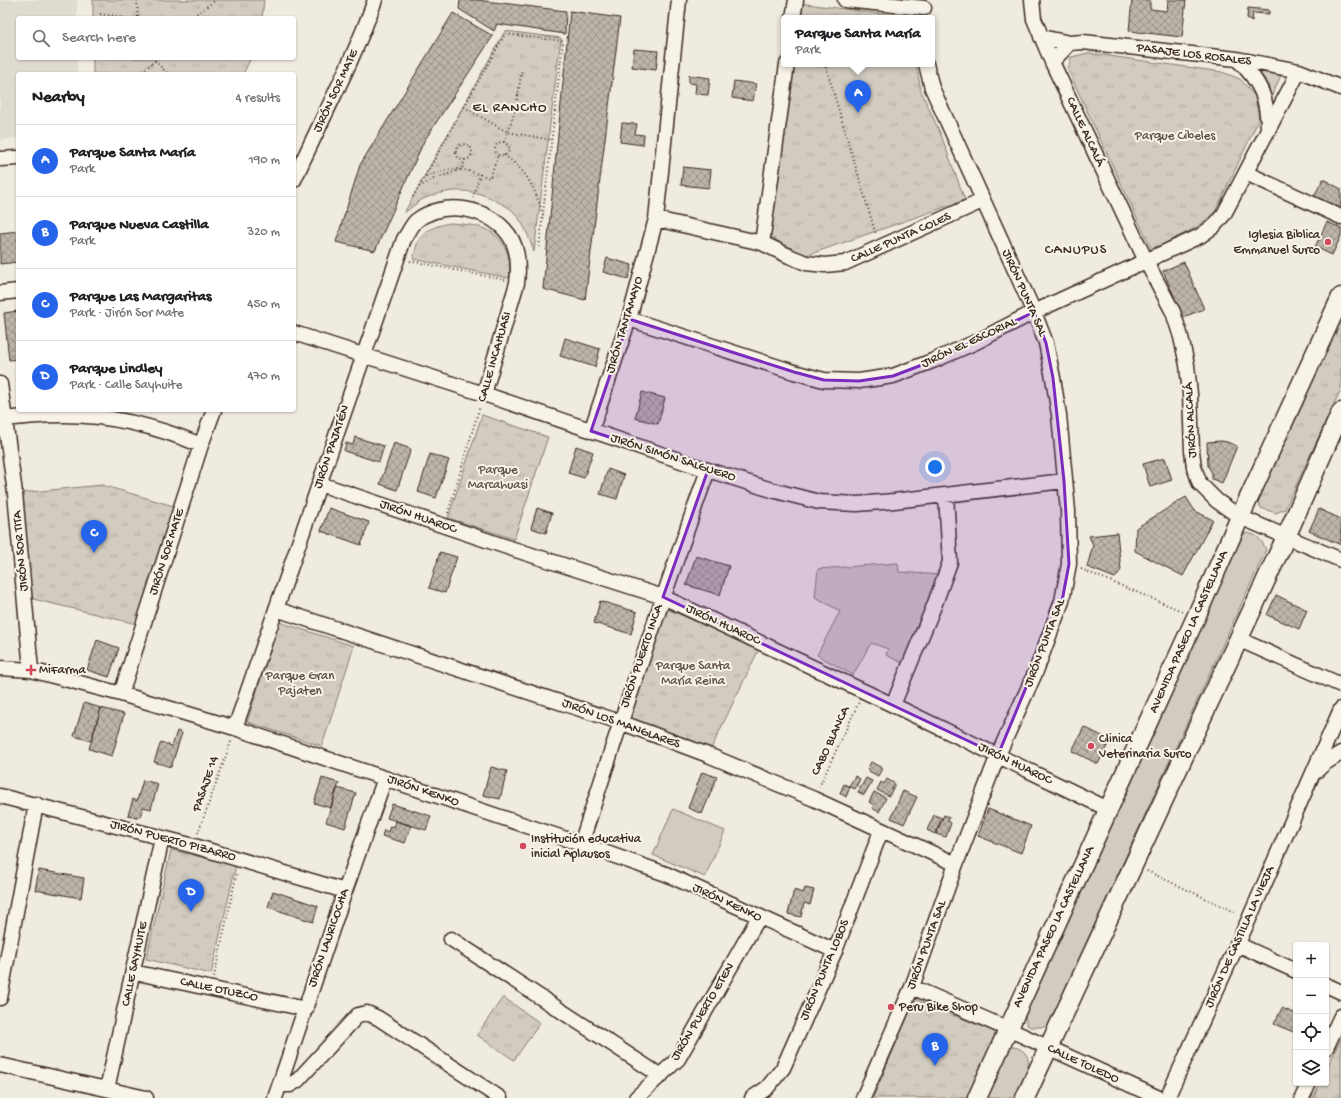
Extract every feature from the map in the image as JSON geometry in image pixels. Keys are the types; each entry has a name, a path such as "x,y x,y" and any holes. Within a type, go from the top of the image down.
{"main road":[{"name":"AVENIDA PASEO LA CASTELLANA","path":"977,1098 1240,517 1341,298"},
{"path":"1025,1098 1286,537 1341,412"}],"street":[{"name":"JIRÓN SOR MATE","path":"296,176 351,61 375,0"},
{"name":"JIRÓN TANTAMAYO","path":"591,431 629,319 656,219 679,0"},
{"path":"794,15 796,0"},
{"path":"845,0 924,9"},
{"name":"CALLE ALCALÁ","path":"1032,0 1034,19 1041,37 1146,261"},
{"name":"PASAJE LOS ROSALES","path":"1041,37 1070,43 1083,42 1237,59 1299,71 1341,88"},
{"path":"1052,62 1070,43"},
{"path":"1237,59 1249,71 1262,90 1266,105 1268,132"},
{"path":"762,243 787,67"},
{"name":"JIRÓN PUNTA SAL","path":"863,1098 912,987 956,864 998,755 1036,671 1062,601 1069,564 1068,511 1059,415 1046,343 1034,312 932,88 927,67"},
{"name":"JIRÓN EL ESCORIAL","path":"629,319 794,372 824,380 859,381 893,376 976,342 1034,312 1200,236 1214,226 1224,214 1299,71"},
{"path":"0,159 16,158"},
{"path":"1246,173 1341,217"},
{"name":"CALLE PUNTA COLES","path":"656,219 762,243 806,263 825,265 845,263 982,200"},
{"name":"JIRÓN PAJATÉN","path":"235,728 404,239 415,222 430,213 450,208 469,210"},
{"name":"CALLE INCAHUASI","path":"469,210 485,215 499,224 510,236 515,248 518,269 516,282 484,394"},
{"name":"JIRÓN ALCALÁ","path":"1146,261 1173,312 1187,365 1190,394 1192,451 1196,473 1200,484 1217,501 1240,517 1286,537"},
{"path":"0,293 16,291"},
{"name":"JIRÓN SIMÓN SALGUERO","path":"296,334 484,394 708,470 772,490 819,502 857,504 894,501 1064,481"},
{"name":"JIRÓN SOR TITA","path":"0,384 15,492 31,670"},
{"name":"JIRÓN SOR MATE","path":"121,694 201,445 213,412"},
{"path":"5,419 64,415 100,418 164,431 201,445"},
{"name":"JIRÓN PUERTO INCA","path":"581,844 620,722 708,470"},
{"name":"JIRÓN HUAROC","path":"320,484 516,550 663,597 998,755 1108,809"},
{"path":"893,705 934,606 950,562 946,495"},
{"path":"1286,537 1341,560"},
{"name":"JIRÓN LOS MANGLARES","path":"276,609 620,722 708,755 814,799 881,831 956,864"},
{"path":"1238,639 1341,685"},
{"name":"JIRÓN KENKO","path":"0,668 31,670 121,694 235,728 581,844 666,874 835,951"},
{"name":"JIRÓN DE CASTILLA LA VIEJA","path":"1166,1098 1249,919 1341,709"},
{"name":"JIRÓN DE CASTILLA LA VIEJA","path":"1312,774 1325,763 1341,753"},
{"name":"JIRÓN LAURICOCHA","path":"278,1092 345,890 385,778"},
{"name":"JIRÓN PUERTO PIZARRO","path":"0,796 36,804 194,846 345,890"},
{"path":"0,998 36,804"},
{"name":"JIRÓN PUNTA LOBOS","path":"752,1098 767,1088 783,1068 835,951 881,831"},
{"name":"CALLE SAYHUITE","path":"107,1089 162,838"},
{"name":"JIRÓN PUERTO ETEN","path":"636,1098 678,1059 759,917"},
{"path":"451,939 661,1076"},
{"path":"1237,944 1293,970"},
{"name":"CALLE OTUZCO","path":"133,972 306,1008"},
{"path":"1329,986 1341,992"},
{"name":"CALLE TOLEDO","path":"912,987 1008,1028 1048,1048 1159,1098"},
{"path":"278,1092 298,1080 358,1015 367,1013 378,1018 500,1098"},
{"path":"1329,1042 1341,1016"},
{"path":"0,1065 146,1098"},
{"path":"1302,1098 1308,1086"}],"path":[{"path":"137,0 138,16"},
{"path":"193,16 216,0"},
{"path":"100,14 112,16"},
{"path":"413,197 505,34 563,42 539,248"},
{"path":"141,72 152,60"},
{"path":"154,60 166,72"},
{"path":"826,67 880,247"},
{"path":"504,142 516,108 522,69"},
{"path":"464,107 507,132 552,140"},
{"path":"424,177 439,171 462,169 490,178 498,155 495,150 496,146 499,142 504,142"},
{"path":"504,142 509,148 508,153 504,155"},
{"path":"462,169 465,160 469,157 472,150 469,146 462,144 457,146 455,152 460,159 465,160"},
{"path":"498,155 504,155 517,165 526,175 535,191 543,216"},
{"path":"418,188 431,180 462,169"},
{"path":"469,210 480,174"},
{"path":"397,259 516,282"},
{"name":"CALLE INCAHUASI","path":"444,526 484,394"},
{"path":"1069,564 1196,617"},
{"name":"CABO BLANCA","path":"814,799 864,692"},
{"name":"PASAJE 14","path":"194,846 235,728"},
{"path":"211,988 240,859"},
{"path":"1133,865 1249,919"}],"highlighted area":[{"path":"1034,312 1046,343 1053,378 1064,481 1069,564 1062,601 998,755 663,597 708,470 591,431 629,319 794,372 824,380 859,381 893,376 935,360"}],"shaded area":[{"path":"0,0 77,0 77,16 16,16 16,60 77,60 77,72 16,72 16,138 0,140"}],"green space":[{"path":"93,0 264,0 262,16 93,16"},
{"path":"799,3 889,15 798,15"},
{"path":"505,31 561,38 534,252 523,225 513,211 489,197 479,194 460,191 440,193 421,200 404,213"},
{"name":"Parque Cibeles","path":"1088,53 1222,72 1240,79 1255,96 1259,119 1215,212 1197,227 1152,250 1068,70 1071,57"},
{"path":"93,60 250,60 244,72 93,72"},
{"path":"792,67 917,67 921,91 941,135 965,200 802,257 770,236"},
{"path":"1258,71 1281,75 1271,98 1268,83"},
{"path":"450,223 472,225 483,228 498,237 505,247 509,259 509,278 413,259 418,242 425,233 437,226"},
{"path":"1341,312 1341,389 1285,509 1276,513 1261,508 1256,498"},
{"name":"Parque Marcahuasi","path":"482,415 548,437 514,539 448,518"},
{"path":"102,485 177,507 141,625 29,598 20,493"},
{"path":"1246,533 1259,538 1266,550 1048,1027 1031,1027 1027,1025 1023,1011 1239,536"},
{"path":"898,563 899,572 941,575 904,664 886,655 888,649 871,643 853,675 817,655 840,611 815,597 818,569"},
{"name":"Parque Santa María Reina","path":"665,608 759,649 710,751 625,719"},
{"name":"Parque Gran Pajaten","path":"279,622 354,646 322,746 247,722"},
{"path":"673,809 725,831 705,877 653,855"},
{"path":"171,850 236,865 211,974 146,959"},
{"path":"503,997 540,1023 514,1060 477,1035"},
{"path":"915,999 997,1033 969,1098 873,1098"},
{"path":"1341,1038 1341,1098 1313,1098 1319,1086 1329,1086 1329,1064"},
{"path":"1011,1047 1020,1049 1028,1058 1028,1069 1026,1076 1015,1098 982,1098 1004,1051"}],"building":[{"path":"460,0 477,0 566,11 565,34 497,24 494,31 459,9"},
{"path":"1132,0 1150,0 1150,9 1167,11 1168,0 1186,0 1182,37 1129,31"},
{"path":"1248,8 1269,10 1269,14 1253,13 1252,21 1247,18"},
{"path":"570,11 620,18 585,300 543,289"},
{"path":"453,13 493,36 424,141 375,251 336,242 360,165"},
{"path":"634,49 658,51 656,70 632,67"},
{"path":"689,75 710,78 708,95 695,94 696,84 689,83"},
{"path":"734,81 756,84 753,101 732,98"},
{"path":"622,123 637,124 635,134 644,135 643,145 620,142"},
{"path":"683,167 711,170 709,188 681,185"},
{"path":"1323,179 1341,189 1341,212 1313,198"},
{"name":"Iglesia Biblica Emmanuel Surco","path":"1327,222 1341,228 1341,236 1332,255 1315,247"},
{"path":"16,231 16,262 0,264 0,233"},
{"path":"607,258 632,265 628,279 603,272"},
{"path":"1184,262 1204,309 1183,317 1163,271"},
{"path":"16,311 16,359 9,360 4,313"},
{"path":"565,338 600,349 595,367 560,356"},
{"path":"642,392 665,398 658,424 635,418"},
{"path":"355,437 384,446 379,462 344,451 346,443 353,445"},
{"path":"1221,441 1237,446 1222,483 1212,479 1212,473 1208,466 1207,442"},
{"path":"394,443 411,449 397,490 380,484"},
{"path":"576,446 593,452 584,478 568,473"},
{"path":"430,454 449,460 436,498 418,492"},
{"path":"1165,458 1172,480 1150,487 1143,464"},
{"path":"608,469 624,475 617,499 600,494"},
{"path":"1186,497 1195,511 1213,520 1183,576 1135,551 1136,528"},
{"path":"329,508 369,522 361,545 321,531"},
{"path":"537,508 552,513 546,533 531,528"},
{"path":"1319,509 1341,519 1341,545 1309,531"},
{"path":"1117,533 1121,570 1115,578 1087,567 1093,545 1089,536"},
{"path":"440,552 457,557 445,593 429,588"},
{"path":"696,556 729,566 720,595 686,585"},
{"path":"1276,595 1307,610 1299,629 1267,615"},
{"path":"600,601 637,612 631,634 594,623"},
{"path":"97,640 119,648 109,677 87,670"},
{"path":"84,703 101,708 91,741 74,736"},
{"path":"101,708 124,714 112,756 89,749"},
{"name":"Clinica Veterinaria Surco","path":"1084,727 1110,740 1098,764 1072,751"},
{"path":"177,731 182,733 171,767 154,762 161,742 172,746"},
{"path":"871,762 882,768 878,776 867,770"},
{"path":"491,767 507,771 500,799 483,795"},
{"path":"702,772 717,777 702,814 688,808"},
{"path":"855,776 860,779 855,789 849,786"},
{"path":"322,778 339,783 331,808 314,803"},
{"path":"866,778 872,781 864,795 858,792"},
{"path":"887,779 895,784 889,796 877,790 881,782 884,784"},
{"path":"143,780 158,784 151,809 143,807 140,818 128,815 133,799 137,801"},
{"path":"844,784 850,787 846,797 840,793"},
{"path":"337,788 356,793 345,828 326,822"},
{"path":"903,791 917,797 904,824 891,818"},
{"path":"874,792 886,798 879,812 872,808 874,805 869,802"},
{"path":"392,804 431,816 426,830 387,818"},
{"path":"988,809 1031,826 1021,853 978,836"},
{"path":"934,815 942,818 935,834 927,830"},
{"path":"944,815 949,817 948,821 951,823 946,837 936,834"},
{"path":"396,821 411,826 405,843 382,836 384,830 388,832 390,826 394,827"},
{"path":"39,870 84,878 81,898 35,890"},
{"path":"805,888 814,890 810,905 804,903 801,917 788,914 794,890 803,893"},
{"path":"273,891 318,906 313,922 268,907"},
{"path":"1282,1008 1293,1013 1293,1032 1274,1024"}],"place":[{"name":"Parque Santa María","path":"858,113"},
{"name":"Iglesia Biblica Emmanuel Surco","path":"1328,242"},
{"name":"Parque Las Margaritas","path":"94,553"},
{"name":"MiFarma","path":"31,670"},
{"name":"Clinica Veterinaria Surco","path":"1091,746"},
{"name":"Institución educativa inicial Aplausos","path":"523,846"},
{"name":"Parque Lindley","path":"191,912"},
{"name":"Peru Bike Shop","path":"891,1007"},
{"name":"Parque Nueva Castilla","path":"935,1066"}],"district":[{"name":"EL RANCHO","path":"510,108"},
{"name":"CANUPUS","path":"1076,250"}]}
